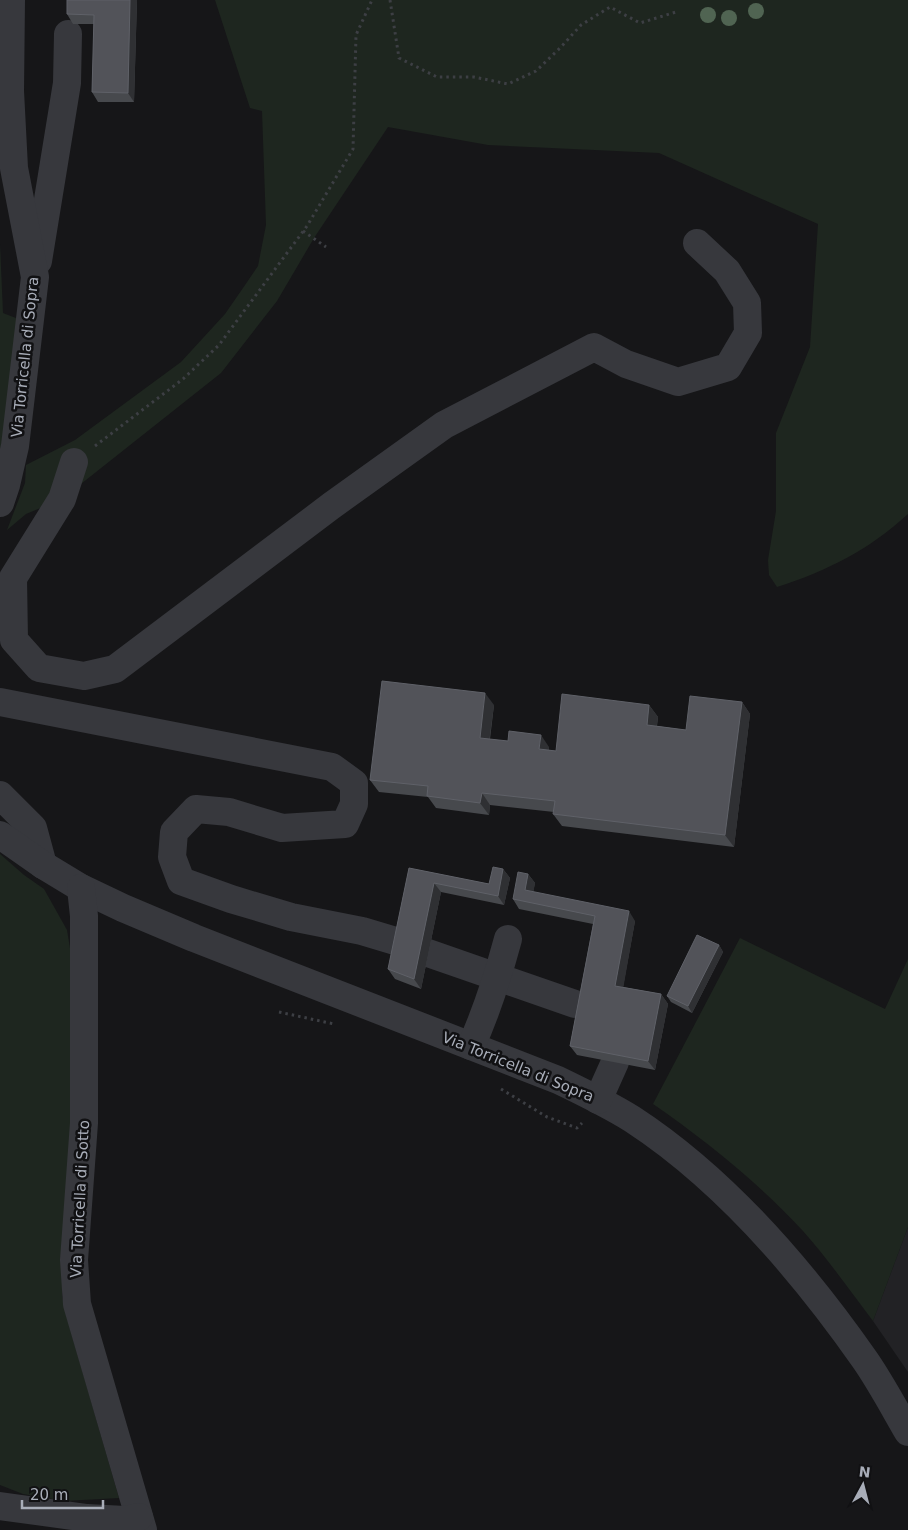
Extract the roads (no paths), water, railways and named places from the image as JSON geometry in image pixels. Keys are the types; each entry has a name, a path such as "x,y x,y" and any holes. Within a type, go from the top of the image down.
{"street":[{"name":"Via Torricella di Sopra","path":"0,503 15,446 35,277 14,168 10,91 11,0"},
{"path":"35,277 67,83 68,34"},
{"path":"74,462 62,499 13,578 14,640 39,668 84,676 115,669 331,506 444,426 594,347 626,364 678,382 728,368 748,333 747,303 727,271 696,242"},
{"path":"0,702 332,767 354,783 354,804 345,824 282,828 229,812 196,809 174,832 172,857 181,881 231,899 291,917 362,931 402,943"},
{"path":"0,795 33,828 43,865"},
{"name":"Via Torricella di Sopra","path":"4,840 81,888 194,938 558,1080 632,1119 702,1172 739,1207 824,1304 866,1362 908,1432"},
{"name":"Via Torricella di Sotto","path":"81,888 84,916 84,1123 74,1260 77,1304 141,1523"},
{"path":"471,1046 498,978 508,939"},
{"path":"428,953 575,1004"},
{"path":"598,1100 615,1062"},
{"path":"0,1506 141,1523"}]}
